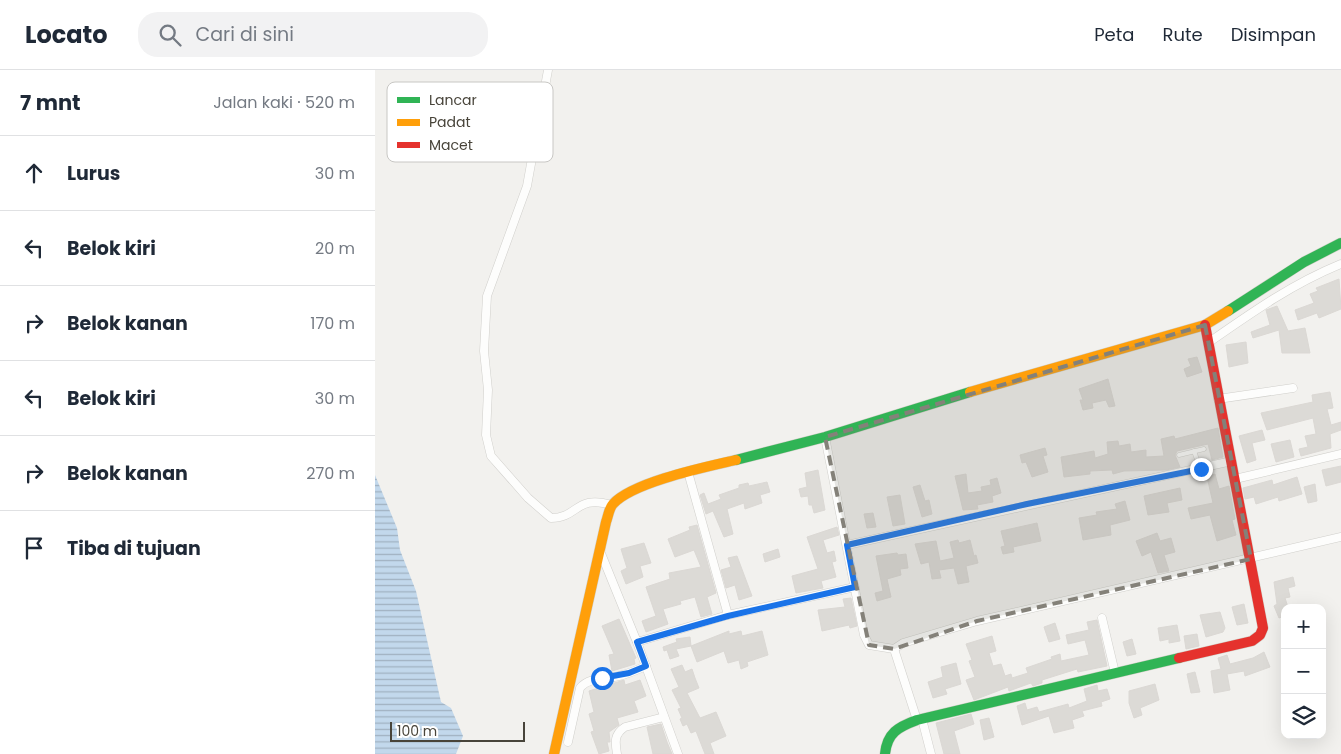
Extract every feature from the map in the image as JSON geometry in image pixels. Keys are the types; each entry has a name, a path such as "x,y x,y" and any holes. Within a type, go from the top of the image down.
{"street":[{"path":"531,162 527,186 487,296 484,351 488,390 486,434 491,456 529,498 551,518 565,515 586,502 594,500 612,505"},
{"path":"554,754 599,551 612,505 629,492 688,472 825,437 919,407 1205,325 1312,257 1341,243"},
{"path":"1208,343 1262,305 1308,278 1341,264"},
{"path":"885,754 885,744 894,728 919,719 1252,641 1260,635 1263,628 1252,562 1205,325"},
{"path":"1218,398 1293,388"},
{"path":"825,437 864,635 869,645 894,649 903,643 977,621 1252,562 1341,537"},
{"path":"1235,479 1341,454"},
{"path":"847,545 1027,504 1201,469 1231,461"},
{"path":"688,472 728,616"},
{"path":"599,551 637,642 678,754"},
{"path":"637,642 728,616 855,587"},
{"path":"1102,618 1115,674"},
{"path":"894,649 931,754"},
{"path":"568,742 580,688 583,684 629,673 646,666"},
{"path":"617,754 615,741 620,731 625,727 664,717"}],"lane":[{"path":"1179,455 1204,449"},
{"path":"1194,451 1201,469"}],"highlighted area":[{"path":"1205,325 1251,559 977,621 894,649 869,645 825,437"}],"water":[{"path":"375,475 397,528 400,550 416,591 441,702 451,708 463,736 456,754 375,754"}],"building":[{"path":"1339,279 1341,309 1319,318 1317,313 1298,320 1295,310 1314,303 1310,294 1318,291 1316,288"},
{"path":"1277,306 1288,331 1305,328 1310,353 1282,353 1279,330 1253,338 1251,332 1270,325 1266,310"},
{"path":"1246,342 1248,363 1229,367 1226,345"},
{"path":"1197,357 1202,372 1187,377 1184,369 1191,366 1188,359"},
{"path":"1108,379 1115,406 1109,407 1106,400 1092,403 1093,408 1083,410 1080,400 1083,400 1079,389"},
{"path":"1330,392 1333,408 1327,409 1331,425 1341,422 1341,430 1330,434 1331,448 1301,456 1299,449 1308,447 1305,436 1316,434 1313,418 1267,430 1261,413 1313,402 1312,395"},
{"path":"1218,428 1223,457 1212,460 1208,444 1177,451 1175,455 1180,467 1166,470 1124,471 1113,474 1112,470 1090,471 1090,474 1064,477 1061,457 1094,451 1095,458 1108,454 1107,442 1118,441 1119,446 1130,444 1131,452 1146,450 1146,457 1164,456 1161,439 1174,436 1175,439"},
{"path":"1262,430 1265,440 1252,443 1256,460 1247,463 1239,436"},
{"path":"1290,440 1294,457 1276,462 1271,444"},
{"path":"1045,448 1047,455 1043,456 1048,472 1032,477 1026,462 1022,463 1020,455"},
{"path":"1341,466 1341,482 1326,486 1322,470"},
{"path":"818,470 825,510 814,513 812,505 809,505 808,496 801,497 799,489 807,487 805,473"},
{"path":"966,474 968,493 982,491 981,487 991,485 990,480 997,478 1001,493 992,496 993,502 977,505 978,509 963,510 955,476"},
{"path":"1215,474 1219,489 1229,486 1235,519 1232,520 1236,535 1217,541 1210,515 1191,519 1188,508 1213,503 1207,477"},
{"path":"1297,477 1302,494 1279,501 1278,497 1256,504 1254,497 1245,499 1243,488 1272,480 1273,485"},
{"path":"767,482 770,492 760,495 762,503 745,509 744,503 727,509 733,534 724,537 713,511 706,514 700,495 704,493 708,504 721,499 719,495 739,488 739,485 748,483 749,486"},
{"path":"1315,484 1317,501 1308,503 1304,487"},
{"path":"920,485 925,501 929,500 932,514 922,517 913,487"},
{"path":"1180,488 1182,500 1167,503 1169,512 1148,515 1144,496"},
{"path":"900,495 905,524 893,526 887,497"},
{"path":"1125,501 1130,520 1110,525 1111,535 1083,540 1079,518 1097,515 1096,512 1117,509 1115,504"},
{"path":"873,513 876,527 867,528 864,514"},
{"path":"1037,523 1041,541 1013,547 1014,552 1003,554 1001,547 1005,546 1001,531"},
{"path":"697,525 716,593 707,597 712,614 701,617 695,597 680,601 681,604 663,609 668,624 646,632 642,621 656,616 646,587 670,579 669,573 701,567 694,550 675,557 668,539 690,530 689,527"},
{"path":"837,527 839,535 823,540 827,553 834,551 836,561 832,562 836,577 821,581 823,588 796,593 792,576 818,569 807,537"},
{"path":"1157,533 1160,541 1171,538 1175,552 1164,555 1169,571 1158,573 1151,552 1142,556 1136,541"},
{"path":"958,540 959,543 970,540 974,556 976,555 978,563 966,566 969,582 958,584 954,568 939,570 941,578 932,579 929,562 921,564 915,544 936,541 940,561 954,558 950,542"},
{"path":"644,543 651,563 640,566 643,577 626,584 621,571 627,568 621,549"},
{"path":"778,549 780,557 765,562 763,554"},
{"path":"897,553 898,555 906,554 908,568 900,569 901,575 887,579 891,597 877,601 875,593 883,591 876,556"},
{"path":"737,556 752,596 739,600 735,585 726,588 721,570 731,567 728,558"},
{"path":"1293,577 1295,586 1288,588 1290,597 1285,598 1287,604 1281,604 1281,617 1279,618 1274,606 1277,604 1274,582"},
{"path":"851,598 857,626 850,628 849,625 822,631 818,610 845,607 843,599"},
{"path":"1244,604 1248,623 1237,625 1232,607"},
{"path":"1220,612 1225,628 1223,632 1206,637 1200,615"},
{"path":"619,619 636,658 634,659 635,664 612,671 609,655 614,654 602,626"},
{"path":"1097,620 1107,666 1078,672 1077,669 1042,680 1042,683 1033,686 1031,683 1009,691 1008,687 974,700 966,680 975,677 969,661 972,660 966,644 992,636 996,651 989,653 993,666 1001,664 1005,676 1011,674 1012,678 1028,673 1026,668 1052,659 1051,657 1060,654 1061,661 1089,655 1085,640 1068,644 1066,635 1089,630 1087,622"},
{"path":"1055,623 1060,639 1049,642 1044,627"},
{"path":"1177,625 1180,641 1169,643 1169,639 1160,641 1158,628"},
{"path":"729,631 729,634 741,631 742,636 762,631 768,655 747,662 748,666 741,669 739,660 728,663 724,651 697,662 691,646"},
{"path":"1197,634 1199,646 1186,649 1184,636"},
{"path":"690,637 691,646 676,649 679,656 670,659 667,650 664,651 663,647 677,642 676,639"},
{"path":"1132,639 1136,654 1127,656 1123,642"},
{"path":"1264,652 1270,667 1245,676 1244,671 1227,674 1230,690 1214,693 1211,671 1221,669 1218,658 1227,655 1230,664 1253,658"},
{"path":"956,663 961,684 945,689 947,694 933,698 928,682 943,677 941,667"},
{"path":"682,665 685,672 692,669 699,688 687,693 700,718 716,712 726,736 710,743 714,754 705,754 696,731 691,733 687,724 683,726 680,719 682,718 678,709 681,708 672,690 679,687 671,669"},
{"path":"1195,672 1200,692 1191,693 1187,674"},
{"path":"624,680 625,685 640,680 646,696 634,701 638,712 617,718 619,725 609,732 610,742 607,742 609,751 599,754 591,732 594,731 589,714 594,712 589,691"},
{"path":"1155,684 1159,700 1140,708 1142,715 1134,718 1129,703 1129,691"},
{"path":"1097,685 1098,691 1107,689 1110,699 1101,702 1102,706 1082,711 1084,716 1072,720 1074,728 1054,733 1049,716 1022,725 1017,706 1025,703 1027,710 1037,707 1039,712 1068,704 1069,708 1087,701 1084,689"},
{"path":"971,714 974,724 954,731 960,754 944,754 936,723"},
{"path":"989,718 994,737 984,740 980,720"},
{"path":"661,724 672,754 653,754 647,727"}],"traffic: fast":[{"path":"1228,311 1304,262 1341,243"},
{"path":"736,460 825,437 970,392"},
{"path":"885,754 891,736 899,728 917,720 1179,658"}],"traffic: slow":[{"path":"970,392 1205,325 1228,311"},
{"path":"554,754 606,522 613,504 623,496 653,482 736,460"}],"traffic: jam":[{"path":"1179,658 1252,641 1260,635 1263,628 1205,325"}],"route":[{"path":"602,678 616,677 646,666 637,642 728,616 855,587 847,545 1027,504 1201,469"}]}
